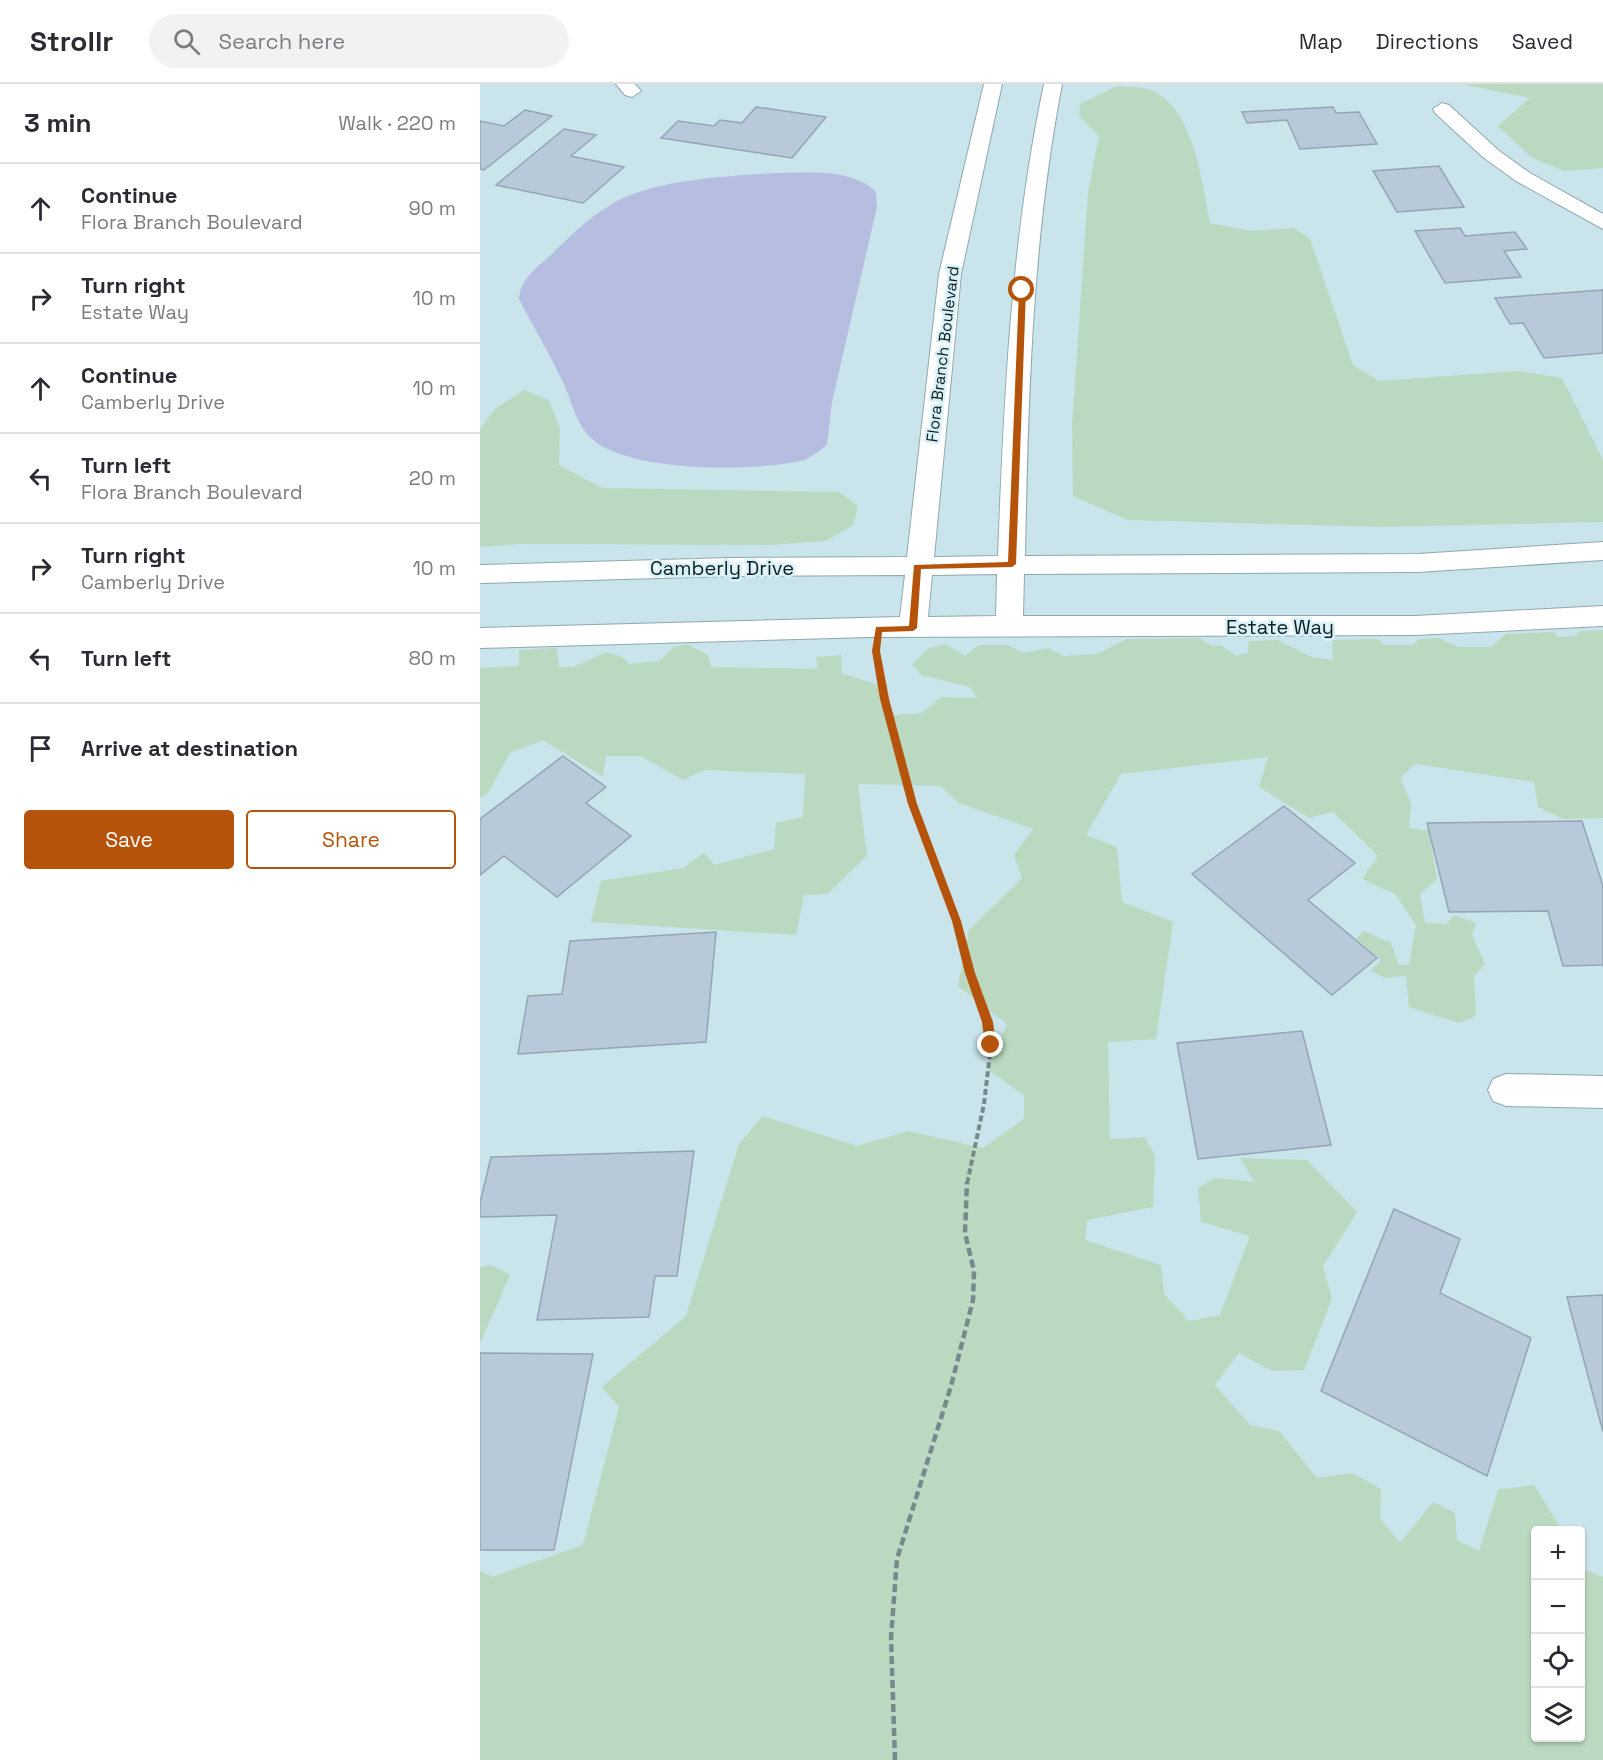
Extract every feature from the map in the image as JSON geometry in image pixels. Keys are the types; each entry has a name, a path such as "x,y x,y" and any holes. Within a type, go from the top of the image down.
{"street":[{"name":"Flora Branch Boulevard","path":"913,628 917,567 950,274 993,84"},
{"path":"1009,627 1022,290 1036,172 1053,84"},
{"path":"1442,109 1507,165 1603,223"},
{"path":"1012,564 1418,563 1603,551"},
{"name":"Camberly Drive","path":"480,574 718,567 917,567 1012,564"},
{"name":"Estate Way","path":"913,628 1408,627 1603,616"},
{"path":"480,638 913,628"},
{"path":"1506,1090 1603,1092"}],"path":[{"path":"879,629 877,663 897,750 912,804 957,921 970,973 988,1022 991,1045 984,1104 967,1173 965,1233 974,1271 973,1300 951,1386 897,1559 891,1638 895,1760"}],"green space":[{"path":"1462,84 1603,84 1603,168 1565,171 1532,158 1498,126 1530,98"},
{"path":"1117,86 1149,89 1167,101 1178,115 1187,131 1200,169 1210,223 1249,231 1294,228 1310,239 1353,365 1379,381 1520,371 1562,378 1603,460 1603,522 1383,527 1128,520 1073,496 1072,426 1088,193 1099,136 1079,116 1080,104"},
{"path":"524,390 549,400 560,429 559,465 602,488 839,492 858,506 853,525 826,541 771,545 522,544 480,547 480,429 496,408"},
{"path":"1603,630 1603,818 1563,819 1538,807 1534,782 1416,764 1400,778 1411,803 1409,828 1429,831 1437,879 1420,894 1425,923 1447,924 1454,915 1476,923 1472,935 1485,964 1474,976 1476,1016 1459,1023 1409,1007 1406,976 1385,978 1371,971 1381,960 1356,939 1364,931 1391,943 1399,965 1409,965 1416,925 1395,894 1362,879 1378,856 1333,812 1309,818 1259,787 1268,757 1121,774 1086,835 1117,847 1122,902 1173,922 1156,1039 1108,1042 1110,1139 1145,1137 1155,1156 1153,1207 1087,1220 1085,1240 1161,1265 1164,1294 1189,1321 1220,1315 1250,1236 1201,1222 1198,1188 1215,1178 1254,1182 1240,1158 1307,1160 1357,1212 1323,1266 1332,1299 1304,1370 1272,1371 1239,1353 1215,1385 1250,1425 1279,1431 1317,1478 1352,1473 1381,1489 1380,1518 1400,1543 1433,1502 1455,1513 1457,1540 1479,1551 1498,1490 1534,1485 1559,1526 1531,1526 1531,1742 1585,1742 1585,1570 1603,1577 1603,1760 480,1760 480,1571 492,1577 583,1545 619,1407 602,1387 686,1316 739,1144 763,1116 857,1146 908,1131 983,1148 1024,1119 1024,1095 987,1069 1007,1024 958,986 969,930 1022,878 1014,855 1033,829 959,803 940,786 858,784 867,856 827,894 804,895 796,935 591,922 601,881 683,868 704,853 715,865 774,849 776,823 803,817 805,774 704,770 683,780 641,756 606,756 603,777 543,740 510,753 488,793 480,798 480,668 519,666 519,650 557,648 559,667 573,667 607,652 624,658 629,664 659,661 674,647 687,644 708,655 711,667 818,669 816,657 841,655 842,673 881,686 880,701 896,715 922,713 941,697 977,698 970,687 922,675 912,665 929,648 945,644 965,656 979,645 1007,645 1024,653 1048,648 1064,656 1097,654 1127,639 1199,638 1210,645 1222,646 1236,656 1248,653 1249,641 1277,640 1311,657 1333,660 1332,640 1378,639 1384,645 1412,645 1420,639 1439,638 1458,647 1492,647 1505,634 1553,632 1558,637 1575,636 1580,631"},
{"path":"491,1265 510,1275 480,1343 480,1267"}],"water":[{"path":"778,173 843,175 866,184 876,192 877,207 832,402 827,445 804,460 755,467 724,468 658,463 628,457 604,447 587,434 576,415 562,380 519,299 523,284 536,268 575,231 608,206 633,194 673,183"}],"building":[{"path":"756,107 826,117 792,158 661,138 678,121 714,126 720,120 742,123"},
{"path":"1333,107 1336,113 1359,112 1377,144 1300,149 1287,120 1247,123 1242,112"},
{"path":"525,110 552,116 484,170 480,169 480,121 504,126"},
{"path":"564,129 596,135 571,156 624,167 583,203 496,185"},
{"path":"1439,166 1464,207 1397,212 1373,171"},
{"path":"1460,228 1465,236 1515,232 1527,249 1504,251 1521,277 1445,283 1415,231"},
{"path":"1603,290 1603,353 1544,358 1523,323 1510,324 1495,298"},
{"path":"563,756 606,787 586,803 631,836 557,897 504,856 480,875 480,819"},
{"path":"1284,806 1355,863 1308,900 1377,958 1332,995 1192,874"},
{"path":"1582,821 1603,886 1603,965 1563,966 1548,911 1449,912 1427,823"},
{"path":"716,932 706,1042 518,1054 528,996 562,994 570,941"},
{"path":"1302,1031 1331,1145 1198,1159 1177,1043"},
{"path":"694,1151 677,1276 655,1276 649,1317 537,1320 557,1215 480,1217 480,1203 491,1157"},
{"path":"1394,1209 1460,1239 1440,1293 1531,1338 1487,1476 1321,1391"},
{"path":"1603,1295 1603,1432 1567,1297"},
{"path":"480,1353 593,1354 554,1550 480,1550"}],"route":[{"path":"991,1045 988,1022 970,973 957,921 912,804 884,699 876,651 879,629 913,628 917,567 1012,564 1015,418 1022,290"}]}
